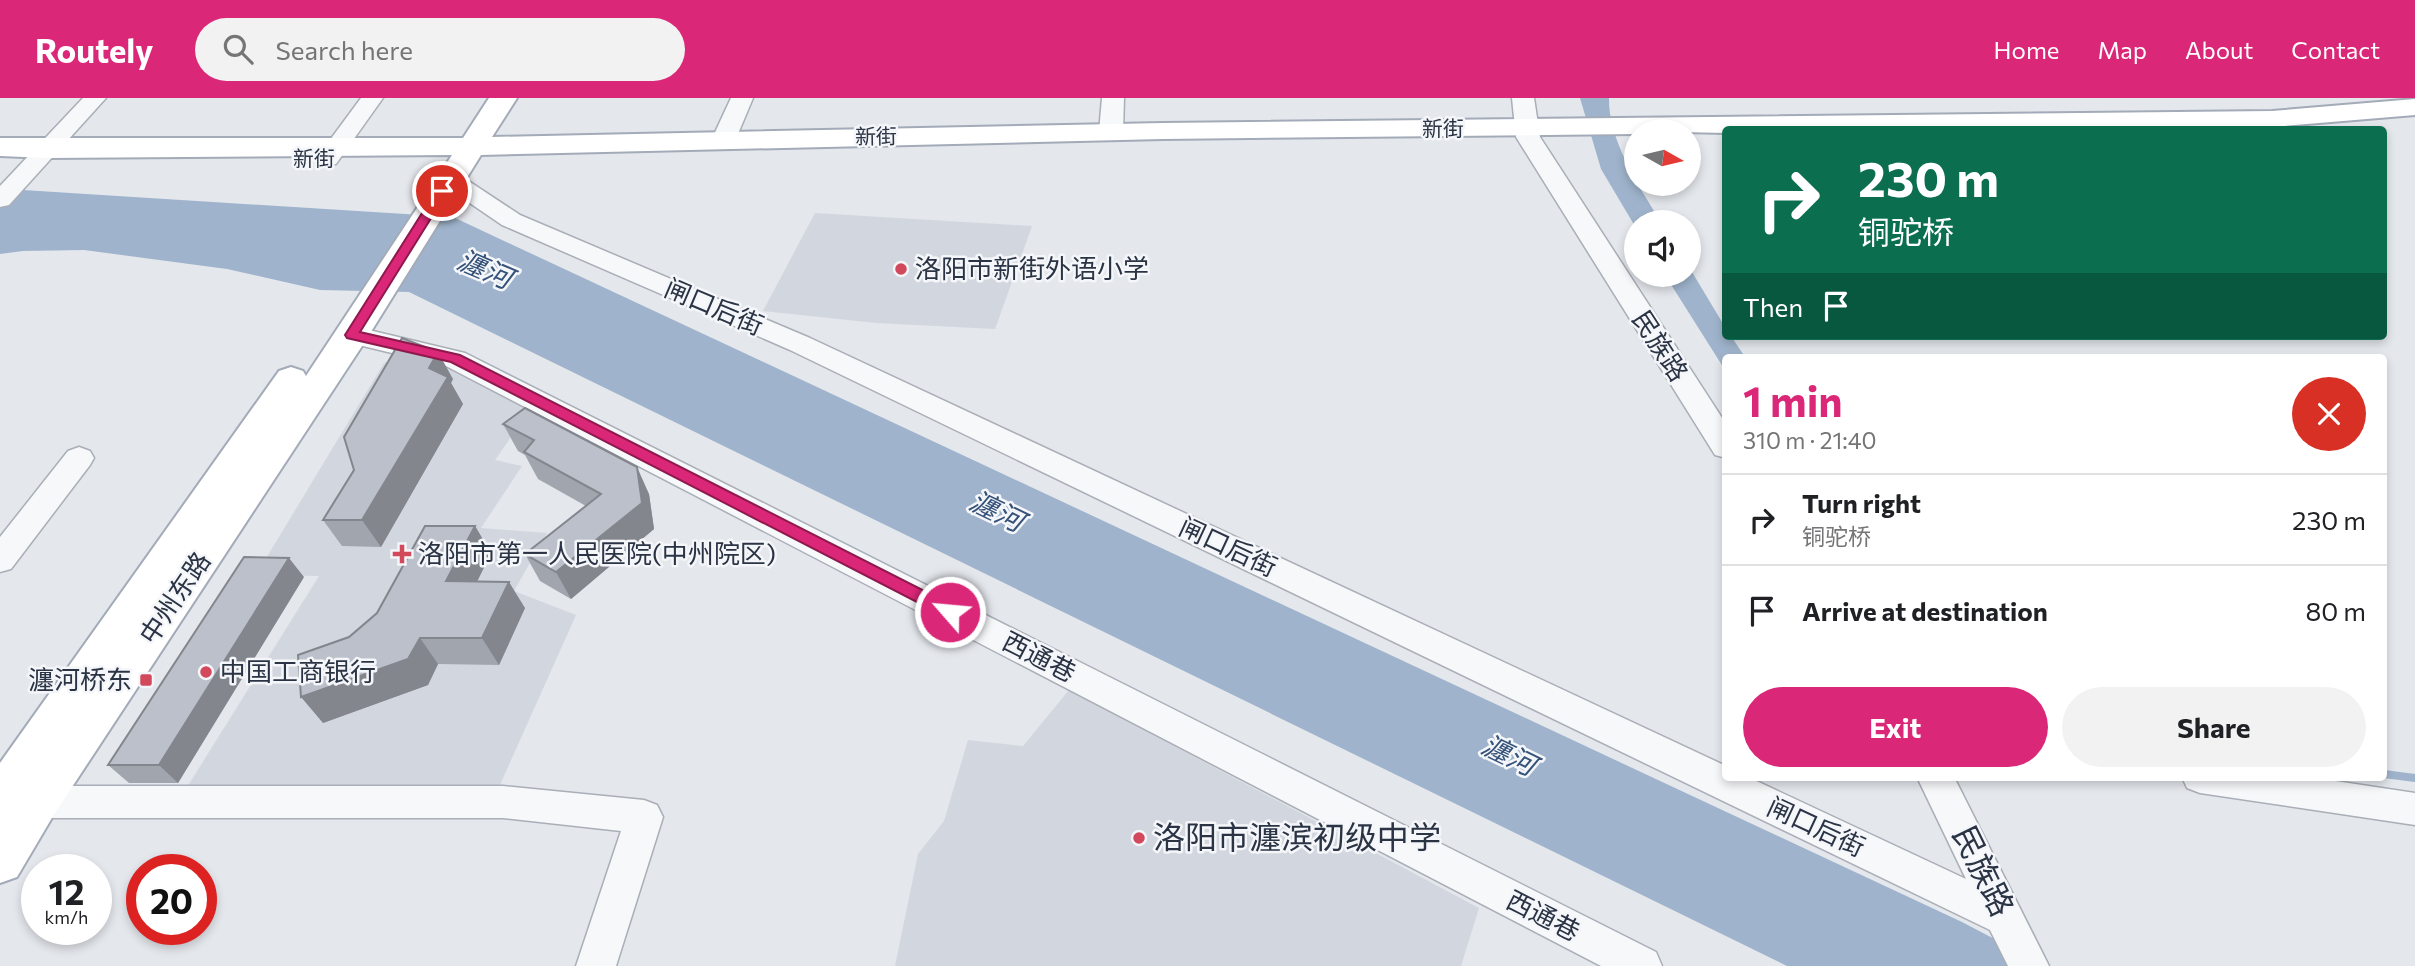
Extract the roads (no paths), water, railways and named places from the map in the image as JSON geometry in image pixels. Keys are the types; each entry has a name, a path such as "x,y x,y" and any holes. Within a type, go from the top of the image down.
{"main road":[{"path":"446,167 478,98"},
{"path":"446,167 503,98"},
{"name":"新街","path":"1930,126 2272,119 2415,107"},
{"path":"2325,126 2415,119"},
{"name":"新街","path":"1701,131 1722,130"},
{"name":"新街","path":"446,167 723,141 1111,132 1527,133"},
{"name":"新街","path":"0,158 42,155 332,153 446,167 1116,141 1624,132"},
{"path":"1701,136 1722,135"},
{"path":"0,147 42,155"},
{"name":"中州东路","path":"0,862 12,802 340,330 446,167"}],"street":[{"path":"5,195 95,98"},
{"path":"332,153 372,98"},
{"path":"723,141 742,98"},
{"path":"1111,132 1113,98"},
{"path":"1523,98 1527,133"},
{"name":"民族路","path":"1527,133 1722,442"},
{"name":"闸口后街","path":"446,167 511,220 800,344 2005,917"},
{"name":"西通巷","path":"340,330 456,359 1642,966"},
{"path":"0,560 79,458"},
{"name":"民族路","path":"1936,781 2029,966"},
{"path":"2228,781 2415,808"},
{"path":"12,802 503,802 644,817 596,966"}],"water":[{"path":"1580,98 1609,98 1614,130 1624,157 1624,196 1645,196 1654,210 1625,210 1601,169"},
{"name":"瀍河","path":"23,190 453,217 1962,922 2046,966 1787,966 409,292 320,290 227,269 84,250 0,254 0,192"},
{"path":"1673,287 1701,287 1722,322 1722,340 1734,340 1743,354 1722,354 1722,365"}],"waterway":[{"path":"2387,774 2415,778"}],"place":[{"name":"洛阳市新街外语小学","path":"901,269"},
{"name":"洛阳市第一人民医院(中州院区)","path":"402,554"},
{"name":"中国工商银行","path":"206,672"},
{"name":"瀍河桥东","path":"146,680"},
{"name":"洛阳市瀍滨初级中学","path":"1139,838"}]}
